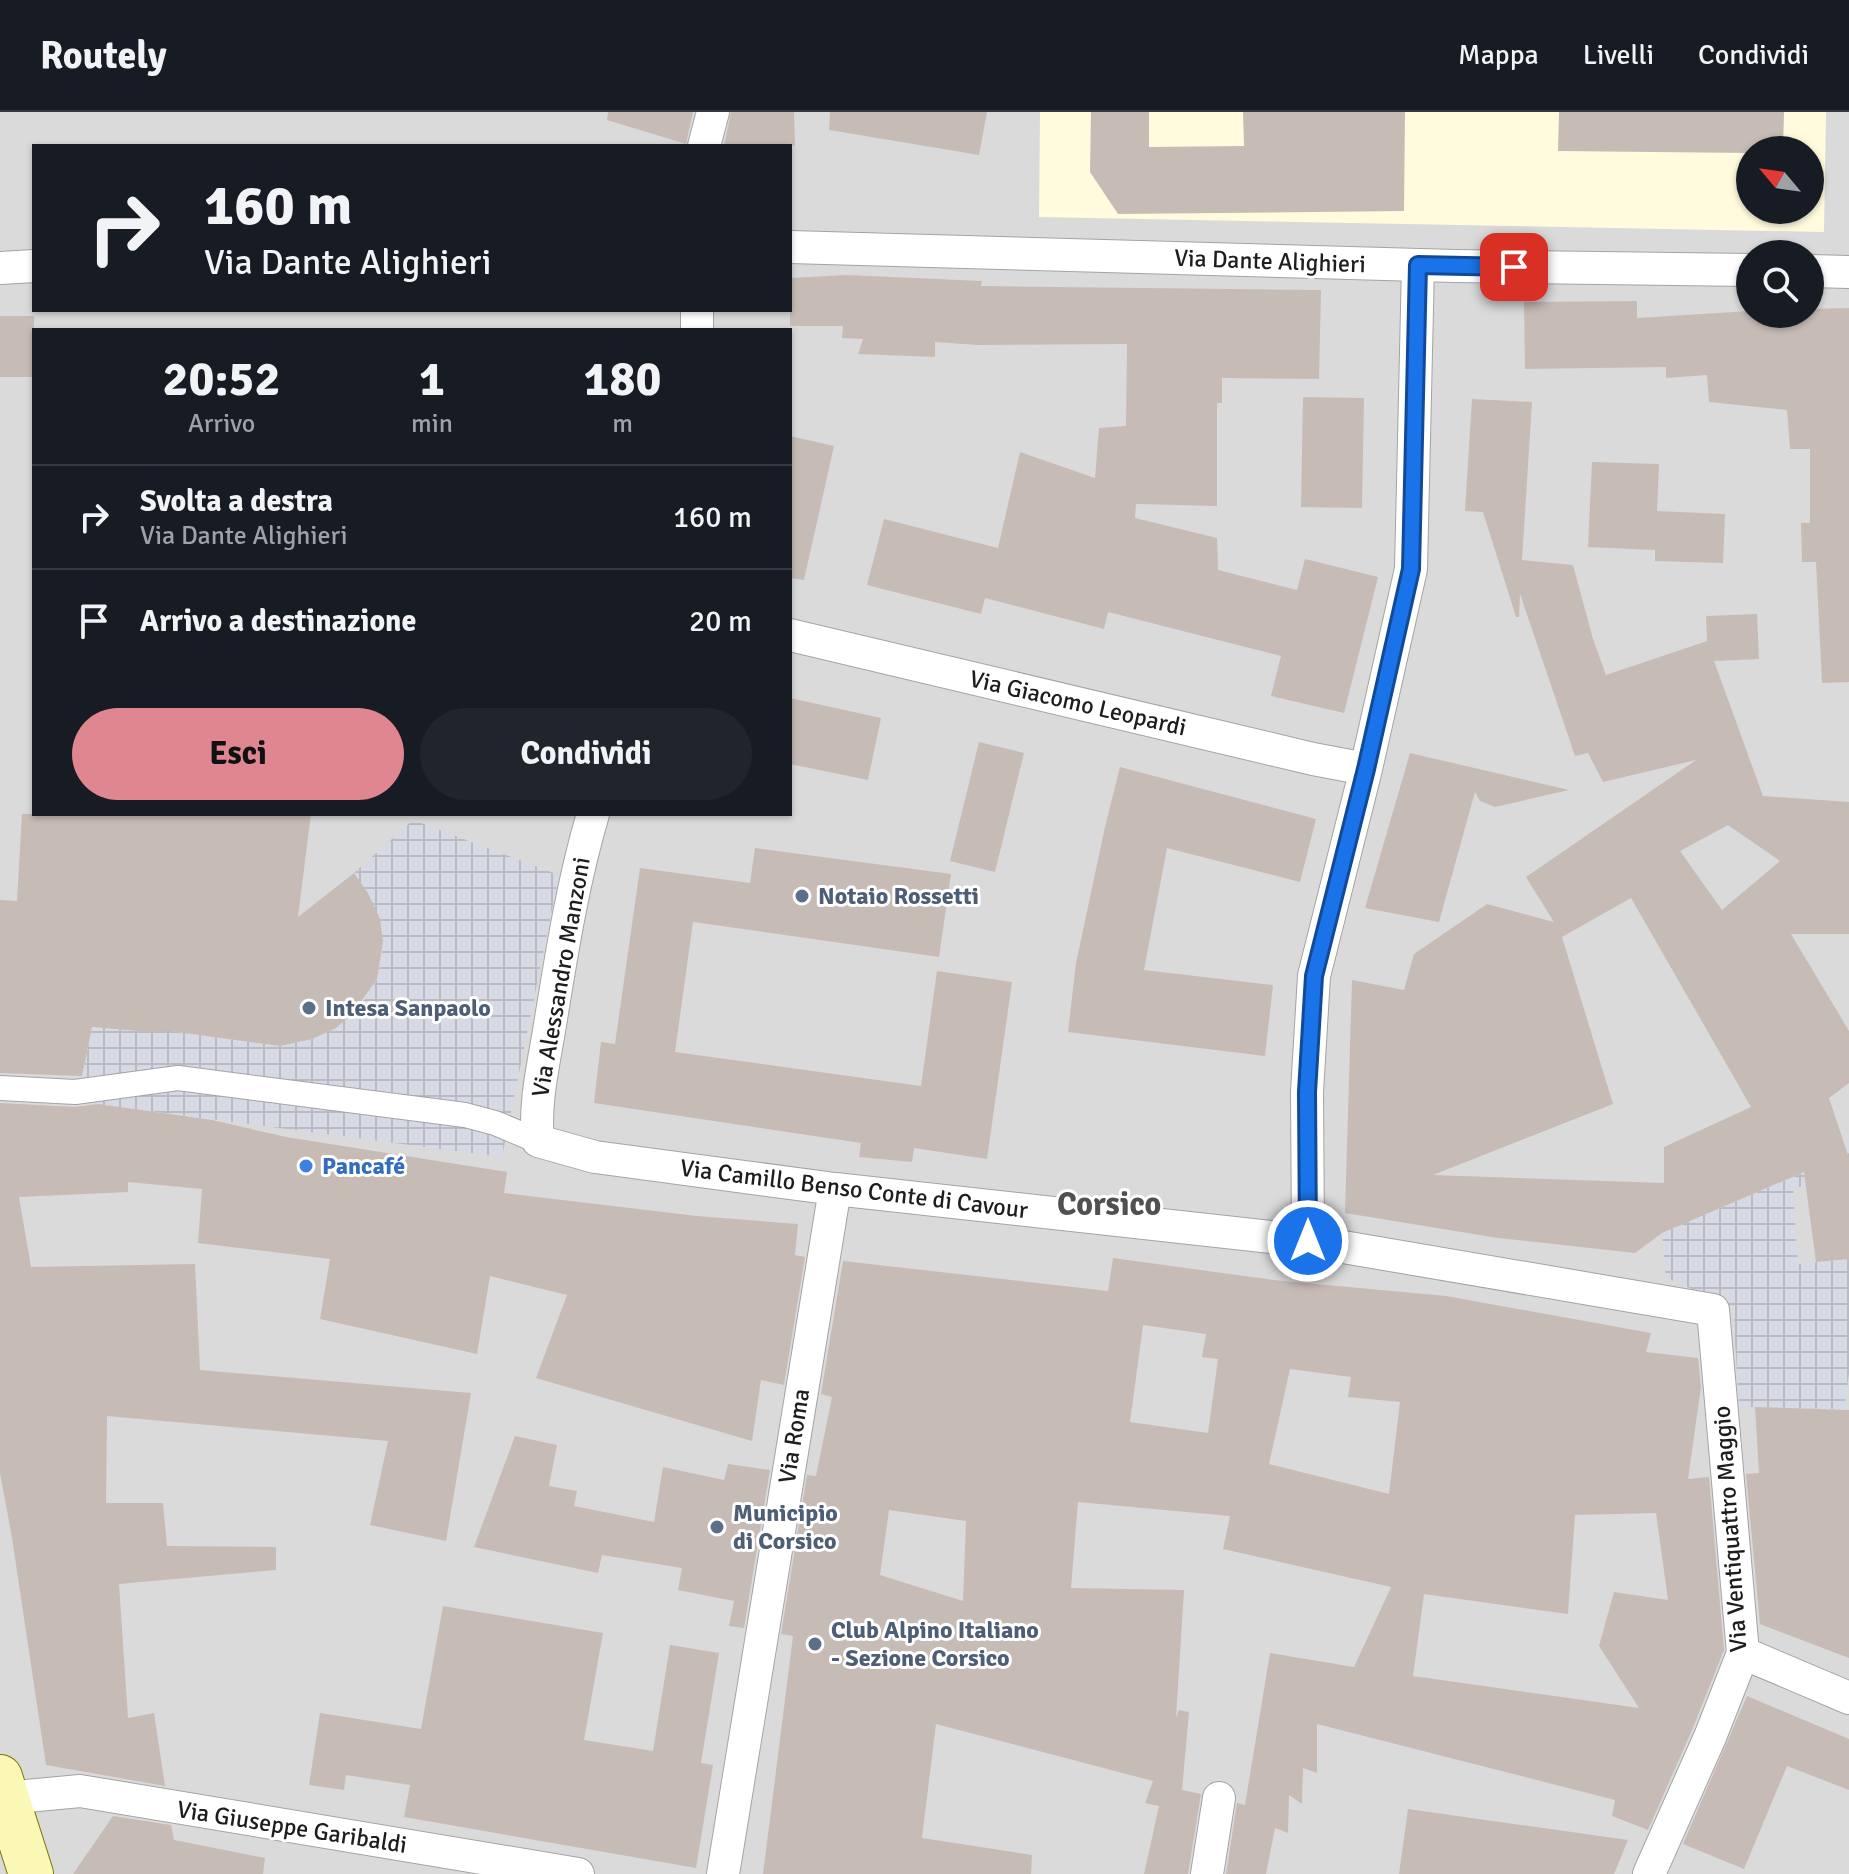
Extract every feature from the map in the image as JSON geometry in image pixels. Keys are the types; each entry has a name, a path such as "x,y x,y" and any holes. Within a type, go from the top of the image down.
{"main road":[{"path":"2,1787 31,1874"}],"street":[{"path":"705,144 713,112"},
{"name":"Via Dante Alighieri","path":"792,247 1418,265 1736,270"},
{"path":"1308,1241 1307,1092 1314,976 1366,769 1411,569 1418,265"},
{"path":"0,268 32,266"},
{"path":"1824,271 1849,272"},
{"name":"Via Giacomo Leopardi","path":"792,635 1366,769"},
{"name":"Via Alessandro Manzoni","path":"538,1141 541,1083 568,912 592,816"},
{"name":"Via Camillo Benso Conte di Cavour","path":"0,1088 75,1092 178,1078 465,1115 495,1123 555,1148 595,1157 835,1189 1308,1241 1713,1310"},
{"name":"Via Roma","path":"723,1874 835,1189"},
{"name":"Via Ventiquattro Maggio","path":"1649,1874 1710,1737 1743,1653 1713,1310"},
{"path":"1743,1653 1849,1698"},
{"name":"Via Giuseppe Garibaldi","path":"2,1787 80,1791 578,1874"},
{"path":"1207,1874 1219,1798"}],"shaded area":[{"path":"0,112 1849,112 1849,1874 0,1874"},
{"path":"1040,112 1826,112 1824,232 1039,217"},
{"path":"413,820 559,875 502,1157 72,1101 82,1077 94,1018 128,1030 170,1031 280,1046 312,1039 336,1028 367,997 377,979 381,961 383,941 379,919 368,893 354,873"},
{"path":"1849,1153 1849,1179 1793,1188 1798,1264 1849,1259 1849,1373 1844,1409 1739,1407 1733,1307 1666,1278 1662,1233"}],"building":[{"path":"608,112 693,112 686,144 607,120"},
{"path":"731,112 794,112 795,146 724,144"},
{"path":"830,112 987,112 979,155 829,130"},
{"path":"1091,112 1149,112 1149,147 1244,146 1243,112 1405,112 1404,211 1118,214 1090,172"},
{"path":"1559,112 1784,112 1783,136 1736,136 1736,153 1558,151"},
{"path":"846,275 982,281 981,286 1321,290 1319,379 1222,378 1222,403 1217,403 1217,506 1136,504 1135,518 1217,538 1218,570 1297,590 1305,559 1378,577 1344,713 1271,696 1281,656 1108,612 1104,629 985,598 981,614 867,585 884,519 998,548 1020,452 1095,478 1099,428 1126,426 1127,344 978,345 935,342 935,357 858,354 863,339 842,338 843,326 790,326 792,278"},
{"path":"1637,301 1637,318 1736,312 1736,328 1824,328 1824,309 1849,308 1849,682 1822,683 1816,562 1802,562 1801,523 1810,523 1810,449 1790,449 1787,410 1709,402 1707,375 1666,378 1666,367 1525,369 1524,302"},
{"path":"0,316 34,316 32,377 0,377"},
{"path":"1303,397 1364,398 1362,508 1301,507"},
{"path":"1472,399 1532,402 1522,560 1573,565 1606,675 1707,641 1706,616 1757,614 1759,659 1714,661 1763,796 1849,802 1849,934 1791,934 1849,1031 1849,1083 1829,1098 1849,1158 1849,1259 1816,1262 1804,1172 1662,1233 1635,1253 1498,1238 1345,1213 1352,980 1404,990 1414,954 1487,904 1554,922 1526,877 1696,760 1603,782 1588,753 1575,756 1520,594 1519,617 1516,617 1483,512 1465,511","holes":["1728,825 1780,861 1722,910 1680,851","1631,898 1751,1107 1664,1147 1664,1183 1433,1175 1613,1104 1562,937"]},
{"path":"792,436 834,446 804,580 792,578"},
{"path":"1592,462 1659,464 1657,511 1725,514 1723,563 1655,561 1655,550 1588,547"},
{"path":"792,698 881,718 868,780 792,764"},
{"path":"979,742 1024,753 995,872 950,861"},
{"path":"1410,753 1569,790 1495,807 1480,801 1475,792 1439,922 1365,908"},
{"path":"1120,767 1316,819 1300,882 1167,848 1144,970 1273,985 1265,1056 1068,1032 1076,963"},
{"path":"22,814 311,816 298,917 354,873 380,919 383,941 377,979 353,1013 336,1028 312,1039 280,1046 170,1031 92,1027 82,1076 0,1073 0,900 17,901"},
{"path":"755,848 951,874 939,957 693,922 675,1052 921,1086 937,971 1012,982 987,1159 914,1148 912,1162 859,1157 861,1143 594,1103 601,1042 615,1044 640,868 750,883"},
{"path":"0,1103 74,1107 98,1104 212,1120 286,1137 507,1172 504,1193 697,1216 798,1224 795,1255 805,1257 784,1385 761,1380 752,1441 536,1378 567,1295 490,1276 477,1354 320,1319 330,1259 198,1243 202,1189 128,1182 128,1192 19,1197 31,1267 195,1264 200,1370 471,1393 446,1541 370,1525 388,1441 107,1416 106,1503 163,1503 167,1546 276,1547 276,1570 119,1584 128,1718 154,1713 165,1786 46,1765 0,1473"},
{"path":"1113,1258 1273,1280 1446,1296 1651,1333 1646,1352 1698,1358 1701,1387 1688,1479 1709,1477 1724,1650 1648,1830 1612,1816 1615,1800 1317,1724 1317,1773 1303,1768 1302,1804 1289,1795 1288,1833 1275,1828 1266,1874 1226,1874 1237,1803 1245,1805 1270,1653 1354,1667 1391,1587 1223,1549 1230,1516 1078,1502 1071,1588 1184,1590 1176,1718 1179,1710 1189,1712 1182,1790 1201,1794 1188,1874 1144,1874 1159,1806 1145,1803 1153,1781 936,1724 922,1838 1032,1855 1031,1874 763,1874 793,1636 781,1634 807,1475 816,1476 832,1397 821,1394 843,1261 1108,1291","holes":["1143,1325 1206,1334 1202,1357 1218,1359 1208,1433 1130,1422","1290,1369 1351,1377 1348,1397 1400,1402 1389,1494 1269,1464","889,1510 966,1521 963,1601 880,1575","1656,1513 1668,1600 1614,1592 1599,1646 1639,1708 1413,1676 1424,1594 1568,1614 1575,1515"]},
{"path":"1755,1407 1849,1410 1849,1658 1760,1624 1746,1474 1759,1473"},
{"path":"515,1436 557,1445 549,1486 577,1491 574,1506 654,1522 663,1467 724,1480 728,1464 770,1470 744,1628 729,1626 734,1601 678,1590 682,1568 602,1555 598,1573 474,1547"},
{"path":"443,1606 603,1633 584,1740 653,1751 670,1645 719,1653 701,1763 713,1765 696,1868 404,1817 410,1785 346,1775 344,1790 309,1785 320,1713 421,1729"},
{"path":"1747,1696 1849,1739 1849,1790 1787,1766 1744,1869 1683,1844"},
{"path":"1408,1809 1628,1840 1614,1874 1399,1874"},
{"path":"113,1816 171,1825 174,1840 265,1858 263,1874 73,1874"}],"place":[{"name":"Notaio Rossetti","path":"802,896"},
{"name":"Intesa Sanpaolo","path":"309,1008"},
{"name":"Pancafé","path":"306,1166"},
{"name":"Municipio di Corsico","path":"717,1527"},
{"name":"Club Alpino Italiano - Sezione Corsico","path":"815,1644"}],"district":[{"name":"Corsico","path":"1109,1204"}],"route":[{"path":"1308,1241 1307,1092 1314,976 1366,769 1411,569 1418,265 1514,267"}]}
